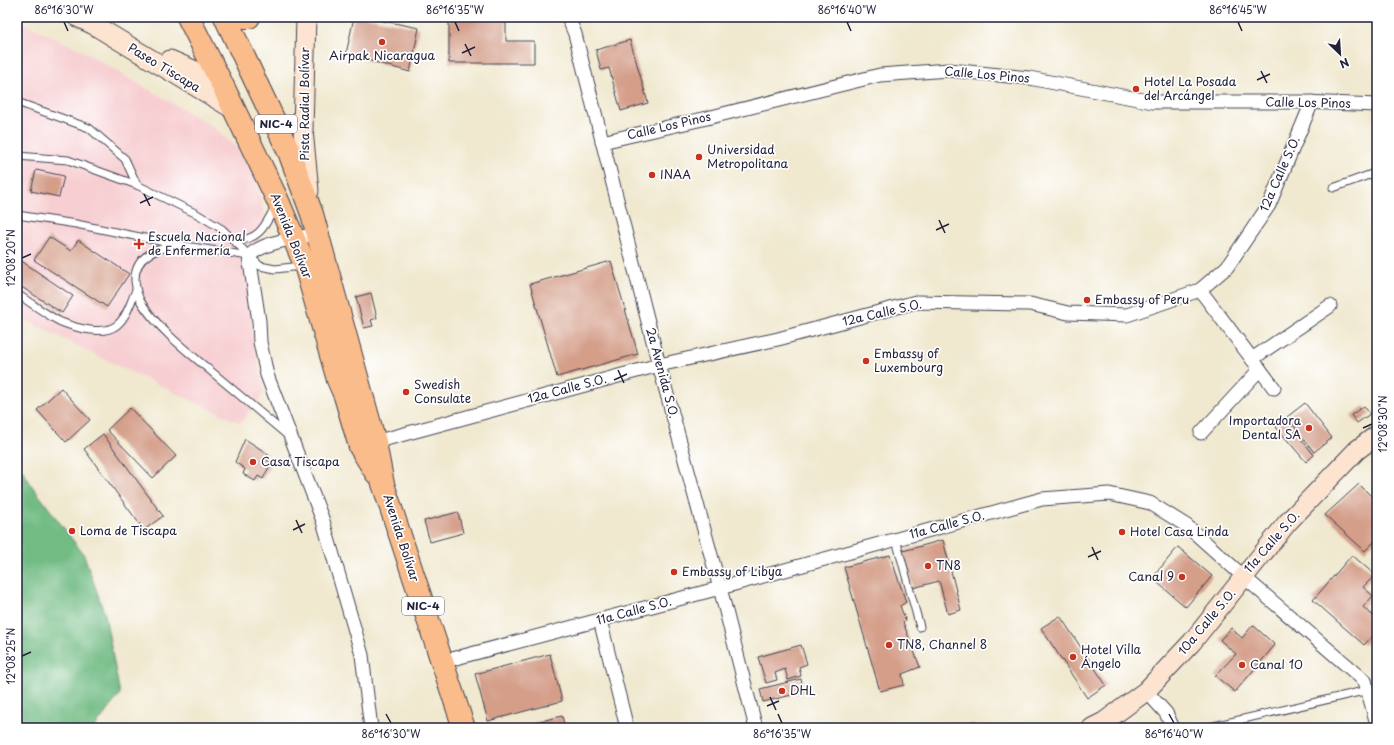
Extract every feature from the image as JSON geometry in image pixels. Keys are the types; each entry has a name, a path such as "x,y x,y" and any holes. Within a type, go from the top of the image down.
{"highway":[{"name":"Avenida Bolívar","path":"188,17 235,110 278,201 305,265 338,380 345,396 360,447 383,484"},
{"name":"Avenida Bolívar","path":"225,17 289,152 315,224 375,442 383,484 464,728"},
{"path":"240,17 249,17"},
{"path":"345,396 354,410 364,439 369,442 375,442"}],"street":[{"name":"Paseo Tiscapa","path":"77,17 221,82"},
{"name":"Pista Radial Bolívar","path":"306,17 303,130 306,171 315,224"},
{"name":"2a Avenida S.O.","path":"568,17 575,34 659,364 720,588 756,728"},
{"name":"Paseo Tiscapa","path":"94,25 235,110"},
{"name":"Calle Los Pinos","path":"602,142 707,118 880,75 949,70 1029,78 1153,102 1312,102 1377,105"},
{"name":"12a Calle S.O.","path":"375,442 659,364 778,339 916,302 1030,304 1068,313 1127,315 1200,290 1227,267 1269,205 1312,102"},
{"path":"315,224 294,239 270,244 253,252 249,256 260,342 267,375 322,521 362,655 371,728"},
{"path":"1200,290 1274,388"},
{"path":"1201,432 1256,364 1330,306"},
{"name":"11a Calle S.O.","path":"441,662 720,588 1042,499 1109,494 1150,503 1187,526 1244,577 1292,518 1357,450 1377,434"},
{"name":"10a Calle S.O.","path":"1092,728 1104,722 1146,691 1192,642 1244,577 1370,683"},
{"path":"600,620 627,728"},
{"path":"1370,683 1377,724"},
{"path":"1146,691 1166,713 1174,728"}],"lane":[{"path":"17,102 90,128 125,159 137,185"},
{"path":"17,156 68,160 137,185 197,214 222,229 260,266 275,269 305,265"},
{"path":"1333,188 1377,172"},
{"path":"234,241 245,240 254,236 263,228 278,201"},
{"path":"17,215 76,224 179,245 249,256"},
{"path":"179,245 163,247 150,253 140,261 135,277 136,290 141,301 154,320 186,351 289,436"},
{"path":"17,294 61,322 92,330 108,330 117,325 124,316 136,290"},
{"path":"896,540 920,627"},
{"path":"1205,728 1370,683"}],"shaded area":[{"name":"Escuela Nacional de Enfermería","path":"17,20 77,48 215,128 238,149 256,179 263,208 258,281 251,326 264,394 240,423 114,364 17,316"}],"green space":[{"path":"23,471 32,486 84,555 105,615 120,694 94,728 17,728 17,475"}],"building":[{"name":"Airpak Nicaragua","path":"354,17 364,17 419,28 410,72 346,54"},
{"path":"449,17 506,17 506,41 534,41 534,63 449,63"},
{"path":"630,40 648,103 621,111 609,68 601,70 596,50"},
{"path":"36,170 64,176 59,197 31,191"},
{"path":"49,237 71,251 78,240 129,274 107,307 34,260"},
{"path":"17,258 73,296 62,313 17,284"},
{"path":"611,261 638,354 557,377 530,284"},
{"path":"371,293 377,318 371,320 373,326 364,328 356,297"},
{"path":"61,388 90,420 66,442 37,410"},
{"name":"Importadora Dental SA","path":"1305,403 1332,438 1314,452 1287,417"},
{"path":"1364,406 1370,414 1357,423 1351,415"},
{"path":"130,408 176,456 153,478 107,430"},
{"path":"1285,419 1314,455 1306,462 1276,427"},
{"path":"103,434 163,516 144,530 84,449"},
{"path":"245,439 268,454 266,459 271,463 263,479 258,476 255,481 243,474 245,469 235,462"},
{"path":"1359,484 1377,502 1377,539 1365,551 1325,515"},
{"path":"458,512 463,533 430,542 424,521"},
{"name":"TN8","path":"943,540 961,610 948,614 939,581 913,588 903,551"},
{"name":"Canal 9","path":"1178,547 1212,576 1186,607 1152,578"},
{"name":"TN8, Channel 8","path":"890,555 906,602 900,606 906,621 903,622 920,667 902,674 904,685 880,691 844,567"},
{"path":"1352,555 1375,575 1363,587 1373,596 1363,607 1377,619 1377,631 1364,645 1313,600"},
{"name":"Hotel Villa Ángelo","path":"1060,616 1106,685 1087,698 1041,628"},
{"name":"Canal 10","path":"1253,625 1275,645 1235,692 1215,676 1236,654 1220,640 1231,628 1242,638"},
{"path":"801,645 807,664 799,667 801,676 788,680 785,669 775,673 777,680 766,683 758,657"},
{"path":"550,654 562,701 488,721 475,674"},
{"name":"DHL","path":"801,679 804,692 763,702 760,689"},
{"path":"562,716 565,728 516,728 516,727"},
{"path":"974,724 975,728 959,728 959,727"}],"place":[{"name":"Airpak Nicaragua","path":"382,42"},
{"name":"Hotel La Posada del Arcángel","path":"1136,89"},
{"name":"Universidad Metropolitana","path":"699,157"},
{"name":"INAA","path":"652,175"},
{"name":"Escuela Nacional de Enfermería","path":"139,244"},
{"name":"Embassy of Peru","path":"1087,300"},
{"name":"Embassy of Luxembourg","path":"866,361"},
{"name":"Swedish Consulate","path":"406,392"},
{"name":"Importadora Dental SA","path":"1309,428"},
{"name":"Casa Tiscapa","path":"253,462"},
{"name":"Loma de Tiscapa","path":"72,531"},
{"name":"Hotel Casa Linda","path":"1122,532"},
{"name":"TN8","path":"928,566"},
{"name":"Embassy of Libya","path":"674,572"},
{"name":"Canal 9","path":"1182,577"},
{"name":"TN8, Channel 8","path":"889,645"},
{"name":"Hotel Villa Ángelo","path":"1073,657"},
{"name":"Canal 10","path":"1242,665"},
{"name":"DHL","path":"782,691"}]}
